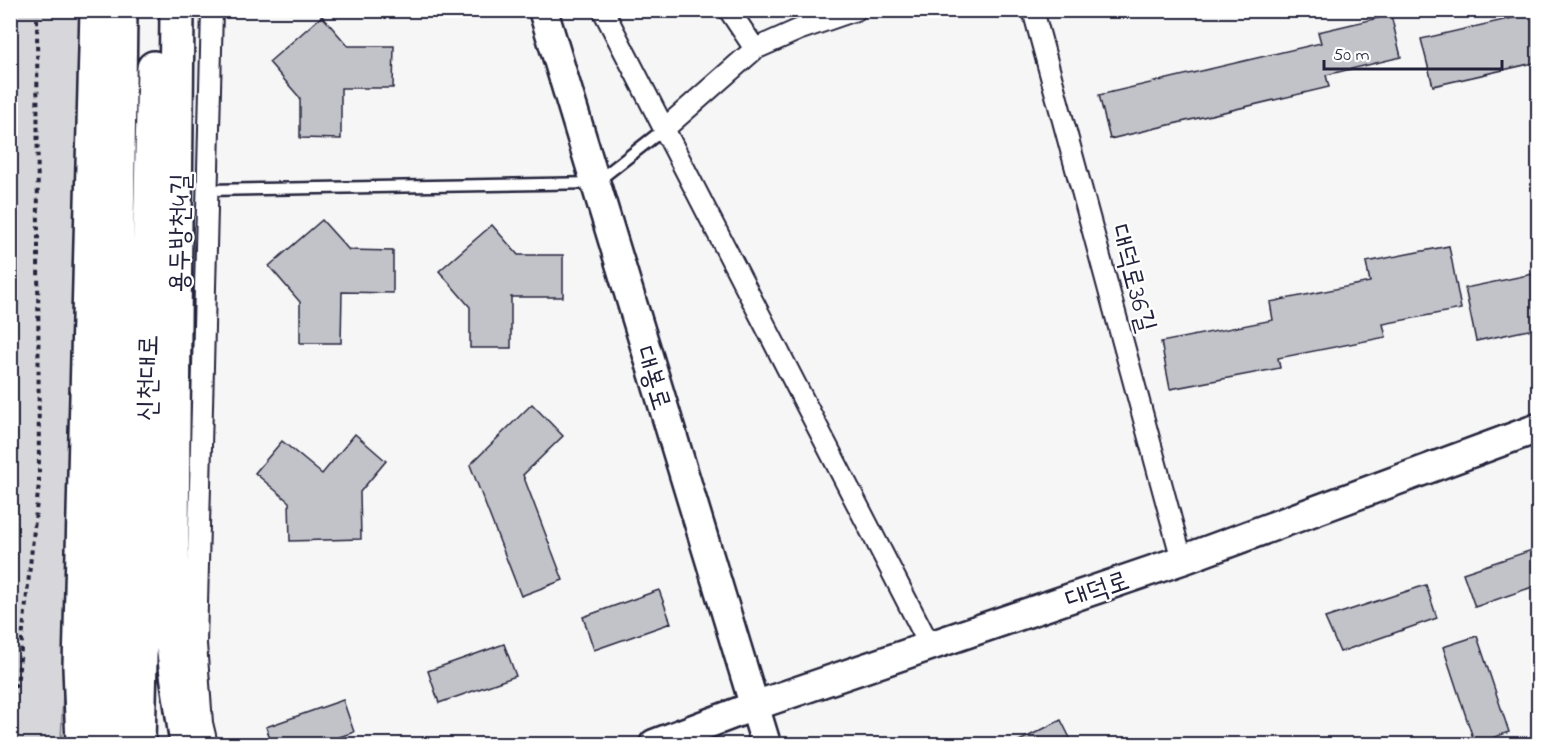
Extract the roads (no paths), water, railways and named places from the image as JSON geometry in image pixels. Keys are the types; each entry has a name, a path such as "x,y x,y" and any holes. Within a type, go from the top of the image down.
{"highway":[{"path":"83,744 80,667 97,10"},
{"name":"신천대로","path":"110,744 120,10"},
{"name":"신천대로","path":"138,744 155,10"},
{"path":"170,744 173,646 172,514 177,10"},
{"path":"173,646 187,744"}],"main road":[{"name":"대봉로","path":"543,10 766,744"},
{"name":"대덕로","path":"654,744 754,706 1182,560 1539,428"}],"street":[{"name":"용두방천4길","path":"207,744 202,723 196,644 212,10"},
{"path":"603,10 930,646"},
{"path":"729,10 755,49"},
{"path":"664,129 755,49 798,30 856,10"},
{"name":"대덕로36길","path":"1033,10 1182,560"}],"lane":[{"path":"207,190 595,183 664,129"}]}
